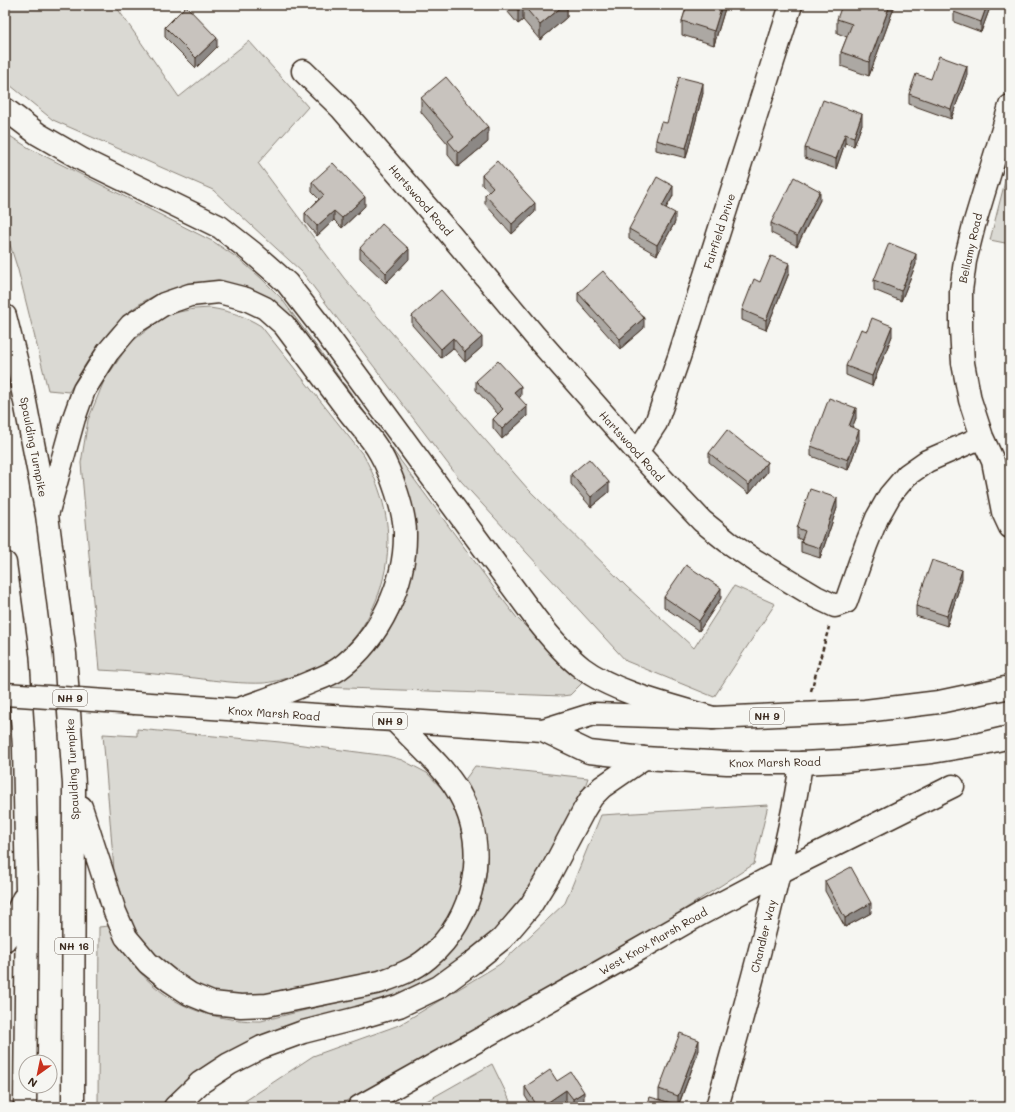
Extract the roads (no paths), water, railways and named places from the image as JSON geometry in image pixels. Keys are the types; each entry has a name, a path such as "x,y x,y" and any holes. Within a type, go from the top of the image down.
{"main road":[{"name":"Fairfield Drive","path":"636,452 656,423 791,5"},
{"name":"Hartswood Road","path":"303,71 347,114 444,226 535,336 636,452 702,521 728,542 816,597 835,606 846,602 866,545 878,518 890,495 907,475 927,461 982,437"},
{"name":"Bellamy Road","path":"1010,106 972,232 965,261 961,290 963,363 970,400 982,437 993,461 1002,512 1010,527"},
{"path":"5,110 38,134 83,160 220,228 253,253 286,283 322,328 536,619 560,649 583,668 600,679 637,695 713,718"},
{"path":"47,515 74,418 84,390 108,352 131,325 164,304 190,295 219,292 246,299 265,308 284,324 380,452 394,483 406,533 403,566 395,593 383,617 371,636 340,668 297,689 236,710"},
{"name":"Spaulding Turnpike","path":"5,316 19,371 47,515 65,654 74,784 73,1107"},
{"name":"Bellamy Road","path":"993,461 1010,480"},
{"path":"5,563 18,658 24,740 27,890 25,1107"},
{"name":"Knox Marsh Road","path":"5,694 543,730 594,714 713,718 865,711 939,702 1010,687"},
{"path":"74,784 115,912 126,937 148,963 169,980 190,994 212,1003 241,1006 267,1005 302,999 380,982 413,969 440,947 452,933 468,902 474,884 476,847 468,810 449,777 395,721"},
{"name":"Knox Marsh Road","path":"543,730 589,752 644,758 727,763 801,763 843,761 932,752 980,744 1010,737"},
{"path":"980,744 1010,750"},
{"path":"175,1107 200,1083 229,1064 262,1047 303,1032 399,1006 439,987 472,963 502,939 531,905 550,874 592,797 602,787 644,758"},
{"name":"Chandler Way","path":"717,1107 780,872 801,763"},
{"name":"West Knox Marsh Road","path":"359,1107 699,915 780,872 953,786"},
{"path":"5,940 27,890"}]}
